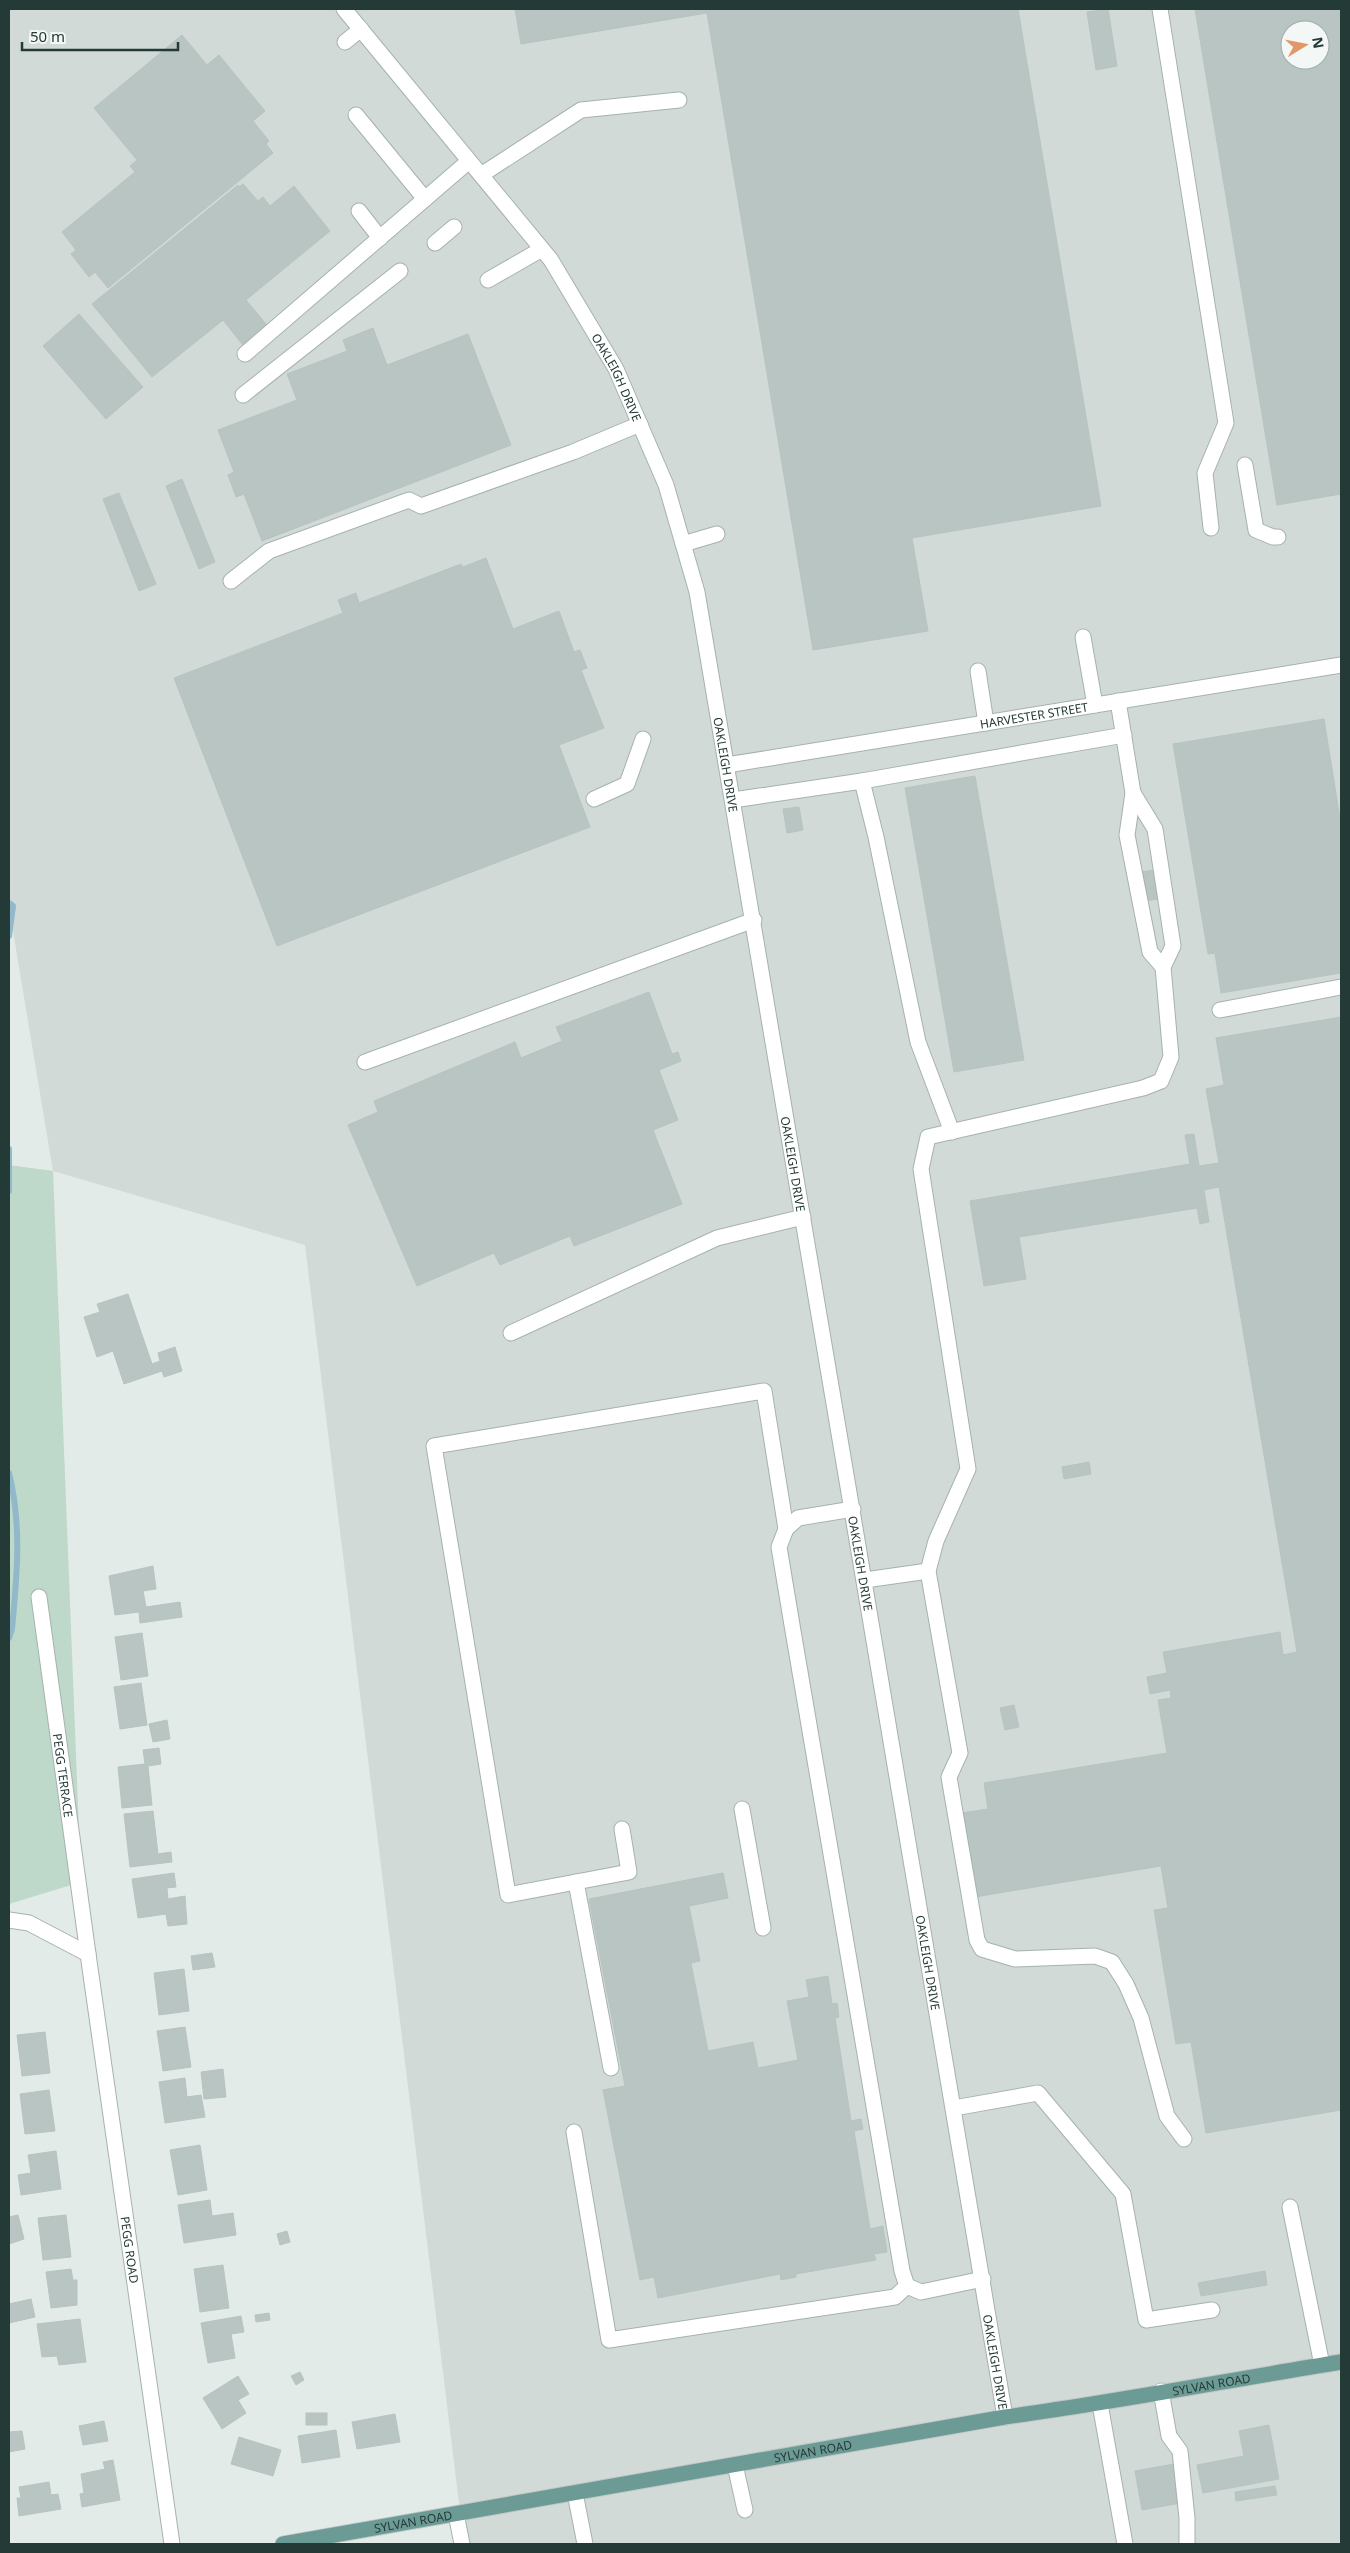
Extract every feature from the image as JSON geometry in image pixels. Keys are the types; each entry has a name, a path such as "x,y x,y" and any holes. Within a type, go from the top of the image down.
{"main road":[{"name":"SYLVAN ROAD","path":"283,2544 1005,2417 1100,2404 1161,2391 1341,2362"}],"street":[{"name":"OAKLEIGH DRIVE","path":"344,9 542,249 616,369 666,485 697,592 754,920 1005,2417"},
{"path":"1160,9 1226,423 1205,473 1211,528"},
{"path":"346,42 361,30"},
{"path":"481,175 580,110 679,100"},
{"path":"356,115 425,199"},
{"path":"245,354 469,161"},
{"path":"359,211 380,238"},
{"path":"435,243 454,228"},
{"path":"488,280 542,249"},
{"path":"243,395 400,271"},
{"path":"231,581 269,551 409,500 421,506 573,452 640,424"},
{"path":"1245,465 1256,530 1273,538 1278,537"},
{"path":"683,544 717,534"},
{"path":"1084,637 1096,705"},
{"name":"HARVESTER STREET","path":"727,765 1341,665"},
{"path":"978,671 986,723"},
{"path":"1118,701 1133,793 1127,835 1150,952 1163,967"},
{"path":"733,800 862,782 1124,735"},
{"path":"594,800 627,784 643,739"},
{"path":"862,782 876,837 918,1042 952,1132"},
{"path":"1133,793 1155,829 1174,946 1163,967 1171,1057 1161,1081 1143,1088 928,1137 921,1169 968,1469 936,1541 928,1571 960,1752 949,1777 977,1940 982,1949 1015,1959 1095,1956 1112,1962 1126,1984 1141,2018 1167,2116 1184,2139"},
{"path":"365,1062 754,920"},
{"path":"1220,1010 1341,987"},
{"path":"511,1333 717,1238 804,1217"},
{"path":"622,1829 629,1872 508,1895 434,1446 764,1391 786,1529"},
{"path":"853,1509 798,1518 786,1529 779,1547 902,2271 907,2286 921,2292 983,2279"},
{"path":"865,1580 928,1571"},
{"name":"PEGG TERRACE","path":"40,1597 88,1954"},
{"path":"742,1809 764,1928"},
{"path":"576,1882 611,2068"},
{"path":"9,1920 29,1922 88,1954"},
{"name":"PEGG ROAD","path":"88,1954 172,2544"},
{"path":"954,2108 1038,2093 1123,2194 1146,2320 1212,2310"},
{"path":"574,2132 610,2340 895,2297 907,2286"},
{"path":"1290,2207 1322,2365"},
{"path":"1161,2391 1169,2436 1180,2451 1187,2518 1187,2544"},
{"path":"1100,2404 1125,2544"},
{"path":"735,2465 745,2510"},
{"path":"575,2493 585,2544"},
{"path":"456,2514 462,2544"}],"shaded area":[{"path":"9,9 1341,9 1341,2544 464,2544 305,1245 53,1171 9,907"}],"green space":[{"path":"9,1165 53,1171 81,1882 9,1904"}],"building":[{"path":"515,9 1018,9 1101,506 912,538 928,631 813,650 707,13 521,44"},
{"path":"1108,9 1117,66 1096,70 1087,12"},
{"path":"1195,9 1341,9 1341,494 1277,505"},
{"path":"182,35 207,65 219,55 265,111 253,121 269,141 266,144 273,153 108,288 95,272 89,277 71,254 76,250 62,232 135,172 130,166 137,160 94,108"},
{"path":"243,184 258,201 263,197 270,206 294,186 330,231 246,300 270,329 246,349 223,320 152,377 92,304 238,185 239,187"},
{"path":"79,314 143,387 106,419 43,346"},
{"path":"373,328 387,365 468,334 511,445 262,541 244,494 236,497 228,475 234,472 218,430 297,400 287,374 347,351 343,340"},
{"path":"182,479 215,562 199,569 166,486"},
{"path":"119,493 156,584 139,591 103,499"},
{"path":"486,558 513,629 559,611 574,652 580,650 587,668 581,670 604,728 559,745 590,827 277,946 174,678 343,613 338,600 356,593 359,603 461,564 463,567"},
{"path":"1324,719 1341,825 1341,973 1221,993 1215,953 1208,954 1173,744"},
{"path":"975,776 1024,1060 954,1072 905,788"},
{"path":"799,807 803,830 787,833 783,809"},
{"path":"1154,870 1158,899 1144,901 1140,872"},
{"path":"649,992 672,1054 678,1052 681,1061 659,1070 678,1120 653,1130 682,1204 574,1246 570,1236 500,1265 494,1253 417,1286 348,1125 378,1112 374,1101 515,1042 521,1058 562,1041 556,1027"},
{"path":"1341,1017 1341,2110 1206,2133 1191,2042 1176,2044 1154,1910 1168,1908 1161,1866 975,1897 961,1813 988,1809 984,1783 1167,1753 1158,1700 1171,1698 1170,1690 1150,1694 1147,1677 1167,1673 1163,1652 1280,1632 1283,1655 1297,1652 1219,1187 1204,1190 1209,1222 1200,1224 1197,1208 1019,1237 1026,1279 984,1286 970,1201 1190,1164 1185,1135 1194,1134 1199,1166 1219,1163 1206,1089 1224,1085 1216,1038"},
{"path":"128,1294 152,1364 160,1361 158,1353 175,1347 182,1371 164,1377 162,1371 124,1384 113,1351 97,1357 84,1317 100,1312 97,1304"},
{"path":"1089,1462 1091,1474 1064,1479 1062,1467"},
{"path":"153,1566 156,1589 143,1591 146,1607 180,1602 182,1617 140,1623 139,1612 115,1615 109,1576"},
{"path":"142,1633 148,1676 121,1680 115,1637"},
{"path":"141,1683 147,1725 120,1729 114,1687"},
{"path":"1014,1705 1019,1727 1005,1730 1000,1708"},
{"path":"167,1720 170,1739 153,1742 149,1724"},
{"path":"159,1748 161,1764 148,1766 152,1805 122,1808 118,1767 145,1764 143,1750"},
{"path":"153,1811 158,1854 171,1852 172,1862 130,1867 124,1814"},
{"path":"174,1873 176,1887 167,1888 168,1899 185,1896 187,1924 168,1926 166,1914 138,1918 132,1879"},
{"path":"723,1873 728,1898 689,1906 700,1961 691,1963 708,2051 753,2042 758,2068 798,2060 787,2001 809,1997 806,1980 828,1976 832,2004 837,2003 839,2017 835,2018 851,2121 861,2119 863,2129 854,2131 870,2229 883,2226 887,2252 874,2254 876,2260 796,2274 796,2277 781,2280 780,2274 658,2298 654,2277 640,2280 603,2090 625,2086 589,1899"},
{"path":"212,1953 215,1967 193,1970 191,1956"},
{"path":"184,1969 189,2011 159,2015 154,1973"},
{"path":"185,2027 191,2067 163,2071 157,2031"},
{"path":"45,2032 50,2073 22,2076 17,2035"},
{"path":"223,2069 226,2097 204,2099 201,2072"},
{"path":"185,2078 187,2097 201,2095 205,2117 165,2123 159,2082"},
{"path":"49,2090 55,2131 25,2134 20,2094"},
{"path":"200,2145 207,2190 178,2195 170,2150"},
{"path":"56,2151 61,2189 21,2195 18,2175 31,2173 28,2155"},
{"path":"210,2200 212,2216 233,2213 236,2235 184,2243 178,2205"},
{"path":"18,2215 24,2239 9,2244 9,2217"},
{"path":"66,2215 71,2257 43,2260 38,2218"},
{"path":"287,2231 290,2242 280,2245 277,2234"},
{"path":"223,2265 229,2308 200,2312 194,2269"},
{"path":"71,2269 73,2280 77,2280 77,2305 51,2308 46,2272"},
{"path":"1265,2271 1267,2285 1201,2296 1198,2283"},
{"path":"31,2299 35,2317 9,2323 9,2304"},
{"path":"269,2313 270,2320 256,2322 255,2315"},
{"path":"241,2316 244,2332 231,2334 235,2358 208,2363 201,2323"},
{"path":"80,2319 86,2362 59,2365 57,2356 42,2357 37,2324"},
{"path":"300,2372 304,2380 296,2385 291,2376"},
{"path":"238,2376 249,2394 238,2400 246,2413 222,2429 203,2398"},
{"path":"306,2413 327,2413 327,2425 306,2425"},
{"path":"395,2414 400,2442 357,2449 352,2422"},
{"path":"104,2421 108,2441 83,2445 79,2426"},
{"path":"1269,2425 1279,2479 1203,2493 1197,2465 1244,2456 1239,2431"},
{"path":"336,2430 340,2457 302,2463 298,2436"},
{"path":"22,2431 25,2449 9,2452 9,2432"},
{"path":"239,2437 281,2450 273,2476 231,2464"},
{"path":"113,2460 120,2500 82,2507 80,2494 84,2493 81,2474 105,2469 103,2462"},
{"path":"1174,2464 1181,2503 1142,2510 1135,2471"},
{"path":"49,2482 51,2495 58,2494 61,2509 19,2516 17,2498 21,2498 19,2487"},
{"path":"1275,2486 1277,2495 1236,2501 1235,2492"}],"waterway":[{"path":"9,903 13,906 9,936"},
{"path":"9,1149 9,1191"},
{"path":"9,1473 16,1512 17,1531 15,1590 12,1629 9,1638"}]}
